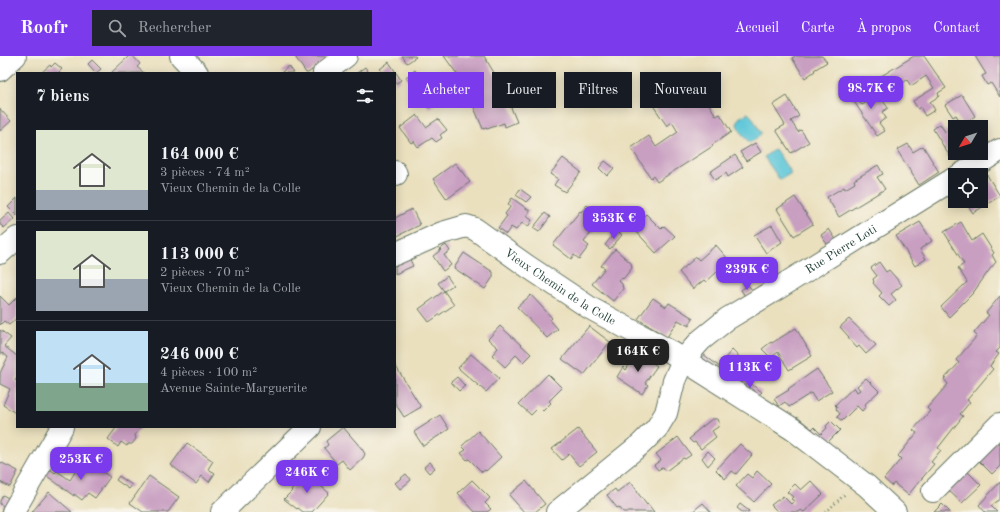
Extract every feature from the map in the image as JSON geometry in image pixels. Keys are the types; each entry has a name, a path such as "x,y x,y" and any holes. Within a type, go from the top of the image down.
{"street":[{"path":"0,70 15,56"},
{"path":"181,56 195,72"},
{"path":"325,72 346,56"},
{"path":"971,168 1000,150"},
{"name":"Rue Pierre Loti","path":"557,512 641,444 657,428 666,413 674,381 683,360 700,340 727,319 948,182"},
{"name":"Vieux Chemin de la Colle","path":"396,254 442,232 466,226 475,229 590,308 671,352 794,430 861,481 895,512"},
{"path":"0,253 16,239"},
{"path":"933,491 1000,424"},
{"path":"13,512 61,428"},
{"path":"222,512 309,428"}],"path":[{"path":"826,512 861,481"}],"water":[{"path":"748,113 761,133 756,139 749,142 737,125 739,118"},
{"path":"775,149 791,173 780,180 764,157"}],"building":[{"path":"129,56 133,56 140,64 137,67 143,72 112,72"},
{"path":"298,56 327,57 309,72 305,72 296,58"},
{"path":"402,56 415,56 416,57 407,63"},
{"path":"444,56 484,56 494,72 492,72 492,108 511,108 517,122 505,127 504,123 483,129 474,108 484,108 484,72 456,72"},
{"path":"795,56 822,56 827,62 805,78 792,58"},
{"path":"914,56 924,56 946,88 938,93 939,96 930,102 935,110 925,116 920,107 918,109 913,101 934,88 926,76 911,86 907,80 900,85 896,79 890,84 887,80 882,84 878,78"},
{"path":"975,56 1000,56 1000,97 991,83 987,85 982,76 986,74"},
{"path":"92,60 101,69 95,72 88,64"},
{"path":"389,62 396,72 382,72 380,69"},
{"path":"55,63 62,69 59,72 42,72 50,65 51,67"},
{"path":"289,66 293,72 282,72"},
{"path":"365,67 368,72 358,72"},
{"path":"396,72 401,80 396,83"},
{"path":"862,87 865,91 860,103 862,105 879,95 888,108 882,112 886,118 879,123 885,131 877,136 849,94"},
{"path":"962,95 975,116 969,120 959,120 956,115 953,117 945,105"},
{"path":"787,96 799,116 791,121 798,132 801,130 809,142 791,153 776,130 785,125 773,105"},
{"path":"655,108 711,108 716,116 720,114 731,132 712,145 713,146 657,182 653,176 651,178 631,148 649,136 656,147 678,132 672,122 667,126"},
{"path":"0,109 11,121 0,131"},
{"path":"417,115 426,127 438,119 447,130 440,135 442,138 436,142 432,138 418,147 414,141 411,143 400,128"},
{"path":"940,124 945,132 948,130 948,154 933,129"},
{"path":"755,143 761,152 746,161 740,152"},
{"path":"908,144 913,152 923,146 939,172 919,185 897,150"},
{"path":"735,155 743,167 728,177 726,173 715,180 710,172"},
{"path":"563,158 581,172 565,192 554,185 558,179 550,174"},
{"path":"605,161 614,168 607,176 599,168"},
{"path":"455,163 470,182 447,199 433,179"},
{"path":"878,165 883,174 877,177 885,189 839,217 827,197 844,187 845,189 855,183 854,180"},
{"path":"988,177 1000,196 988,204"},
{"path":"520,189 531,197 526,202 516,195"},
{"path":"795,197 813,224 794,236 777,209"},
{"path":"512,198 530,211 526,216 532,220 528,227 522,223 516,230 511,227 506,234 498,228 507,216 505,214 511,206 508,204"},
{"path":"16,199 16,215 8,207"},
{"path":"587,205 592,209 590,211 597,216 593,221 598,224 584,242 589,246 579,259 574,255 571,259 553,245 580,211 581,212"},
{"path":"970,208 981,208 973,213"},
{"path":"412,209 420,225 396,237 396,217"},
{"path":"9,213 14,219 4,228 0,225 0,221"},
{"path":"545,213 550,217 539,232 533,228"},
{"path":"646,214 661,229 664,226 675,236 656,253 632,227"},
{"path":"920,222 932,241 920,249 926,259 915,266 896,236"},
{"path":"961,222 972,241 982,234 994,253 992,255 996,262 973,293 949,317 941,307 967,282 958,268 964,264 944,232"},
{"path":"772,225 782,242 766,253 754,235"},
{"path":"829,229 837,241 828,246 821,235"},
{"path":"617,230 622,235 610,249 605,245"},
{"path":"446,245 450,251 444,255 451,265 443,271 433,256"},
{"path":"716,245 733,265 722,275 718,271 706,282 704,280 693,289 679,272 696,257 699,260"},
{"path":"615,249 631,263 632,268 623,279 621,278 619,281 622,284 623,289 613,301 592,284 605,268 601,266"},
{"path":"407,253 413,266 396,274 396,258"},
{"path":"464,253 493,272 493,277 485,289 454,268"},
{"path":"879,262 886,272 889,270 902,285 891,294 896,300 889,306 879,296 882,293 873,283 873,279 877,276 871,268"},
{"path":"447,276 453,285 444,291 438,283"},
{"path":"748,285 753,291 745,296 741,290"},
{"path":"444,291 454,305 429,322 419,309"},
{"path":"531,295 552,318 550,320 558,329 547,338 517,307"},
{"path":"0,296 9,305 16,298 16,319 9,325 4,321 0,325"},
{"path":"1000,296 1000,348 996,352 999,354 990,366 993,369 967,400 970,402 960,414 963,416 938,448 941,450 931,462 934,464 908,495 894,483 892,486 884,479 901,459 898,456 917,433 913,430 930,411 927,408 948,384 944,379 959,363 956,360 977,336 974,333 989,315 986,313"},
{"path":"653,298 666,307 669,303 693,318 689,326 678,320 667,337 638,319"},
{"path":"849,319 876,345 866,354 859,346 857,348 840,327"},
{"path":"500,326 531,354 523,362 516,355 505,367 492,355 498,348 488,339"},
{"path":"589,326 610,342 584,375 562,359"},
{"path":"796,328 812,356 789,370 778,352 771,358 762,349 771,342 772,343"},
{"path":"0,330 11,338 4,346 16,355 16,413 3,405 10,389 0,384 0,373 8,357 2,353 0,355"},
{"path":"732,350 750,367 737,380 729,372 731,370 726,365 729,362 725,358"},
{"path":"637,352 657,366 645,383 648,385 642,394 617,377 623,367 626,370"},
{"path":"471,354 499,378 486,392 458,368"},
{"path":"703,354 721,368 715,374 695,361"},
{"path":"396,367 421,407 404,417 396,405"},
{"path":"817,369 832,391 816,401 811,393 789,407 785,402 779,406 774,399 789,390 788,389"},
{"path":"548,374 562,388 549,401 551,403 543,411 538,408 531,415 519,404"},
{"path":"457,377 465,386 459,391 451,382"},
{"path":"866,378 879,391 865,404 866,406 862,411 857,406 842,421 837,417 840,414 835,405 854,387 857,392 860,390 857,386"},
{"path":"744,379 762,392 756,398 738,386"},
{"path":"440,415 449,429 423,446 414,432"},
{"path":"797,417 812,429 814,427 821,434 831,421 840,430 822,448 792,424"},
{"path":"712,419 718,419 719,422 718,427 712,431 716,437 701,449 695,442 693,443 689,439"},
{"path":"116,428 140,428 135,435 136,439 132,444 128,444 127,446 121,442 118,447 108,439"},
{"path":"342,428 344,428 365,454 363,458 350,470 342,460 337,464 324,448 328,445 326,441"},
{"path":"578,429 597,452 579,466 569,454 562,460 552,449"},
{"path":"478,431 501,457 486,471 485,470 482,472 461,453 466,450 462,446"},
{"path":"678,437 691,455 685,459 683,458 666,471 663,467 658,470 654,465 661,460 656,454"},
{"path":"996,440 1000,444 1000,466 992,474 977,459"},
{"path":"187,443 213,461 208,469 215,473 209,482 202,476 196,484 171,465"},
{"path":"740,444 752,455 736,474 732,471 725,479 716,470"},
{"path":"708,451 715,458 708,466 702,458"},
{"path":"0,462 18,471 10,487 0,482"},
{"path":"430,462 435,468 429,473 424,467"},
{"path":"80,464 90,471 92,467 110,477 95,498 88,493 82,500 74,494 74,496 43,473 47,467 55,473 57,471 70,480"},
{"path":"966,470 981,485 962,503 947,489"},
{"path":"757,471 771,484 754,502 736,486 747,474 752,478"},
{"path":"305,472 329,493 312,512 303,512 284,499 292,491 291,490"},
{"path":"406,474 411,480 400,489 395,483"},
{"path":"119,476 132,485 129,489 116,480"},
{"path":"149,476 179,497 168,512 143,512 130,503"},
{"path":"472,480 490,498 485,503 491,509 487,512 475,512 458,493"},
{"path":"526,481 545,504 535,512 524,512 509,495"},
{"path":"811,481 823,494 804,512 801,510 799,512 778,512 771,505 783,496 791,504 794,501 791,499 793,497 787,492 795,484 801,490"},
{"path":"631,482 637,492 654,512 623,512 619,507 617,508 607,495 615,489 617,492"},
{"path":"1000,482 1000,499 991,506 997,512 985,512 979,505"},
{"path":"49,492 72,512 32,512"},
{"path":"3,495 13,501 9,509 0,504"},
{"path":"703,503 711,512 692,512"},
{"path":"740,504 749,511 742,512 737,508"},
{"path":"942,504 950,512 934,512"}]}
